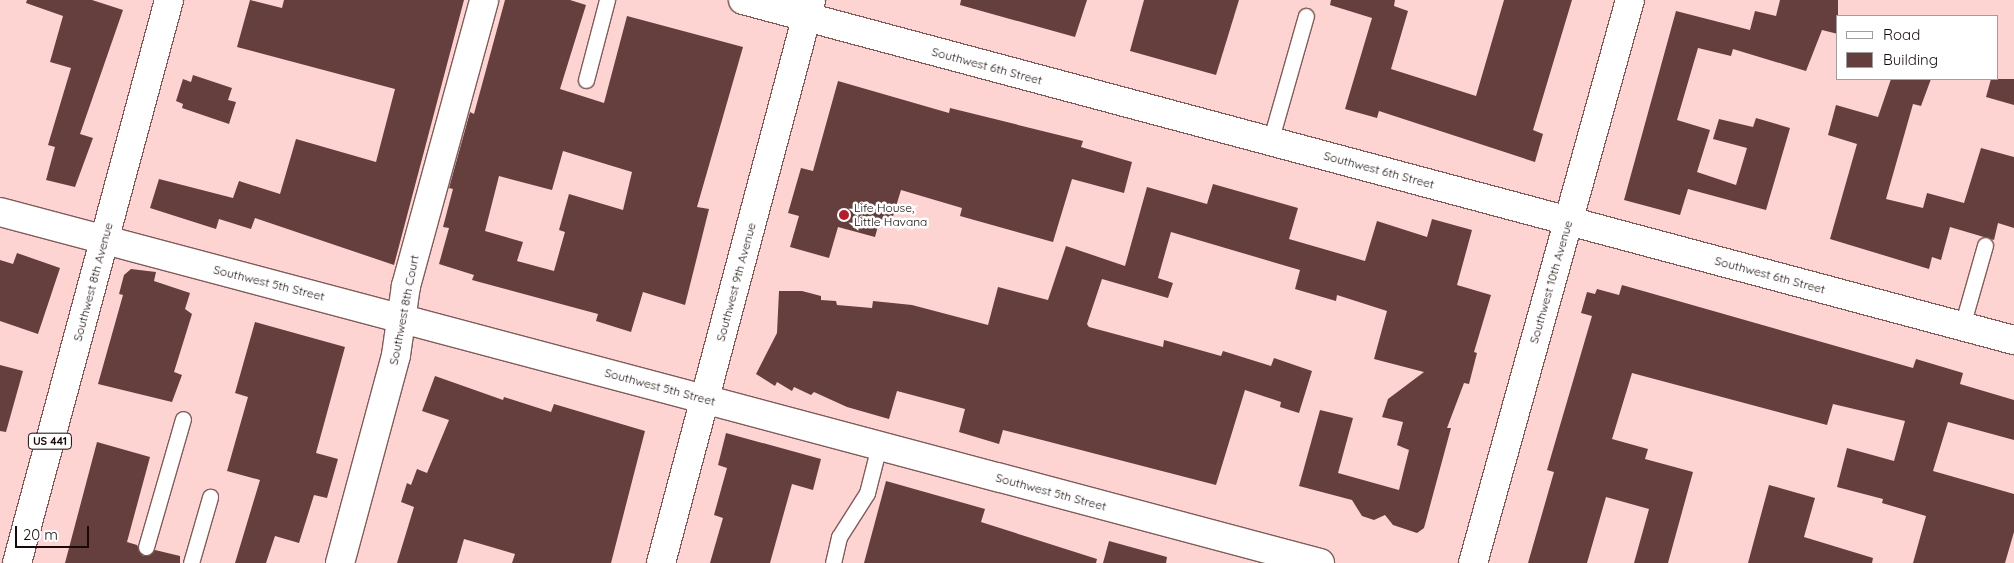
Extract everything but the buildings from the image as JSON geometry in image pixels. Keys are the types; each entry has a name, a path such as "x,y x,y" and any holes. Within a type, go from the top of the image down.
{"street":[{"name":"Southwest 8th Avenue","path":"17,563 169,0"},
{"name":"Southwest 8th Court","path":"340,563 396,355 406,286 484,0"},
{"name":"Southwest 6th Street","path":"743,0 809,9 1270,142 2014,340"},
{"name":"Southwest 10th Avenue","path":"1473,563 1630,0"},
{"name":"Southwest 9th Avenue","path":"661,563 809,9"},
{"name":"Southwest 5th Street","path":"0,212 402,317 1320,563"}],"lane":[{"path":"586,80 607,0"},
{"path":"1270,142 1306,16"},
{"path":"1962,326 1985,245"},
{"path":"146,547 182,419"},
{"path":"834,563 839,537 867,494 879,446"},
{"path":"191,563 210,497"}],"place":[{"name":"Life House, Little Havana","path":"844,215"}]}
